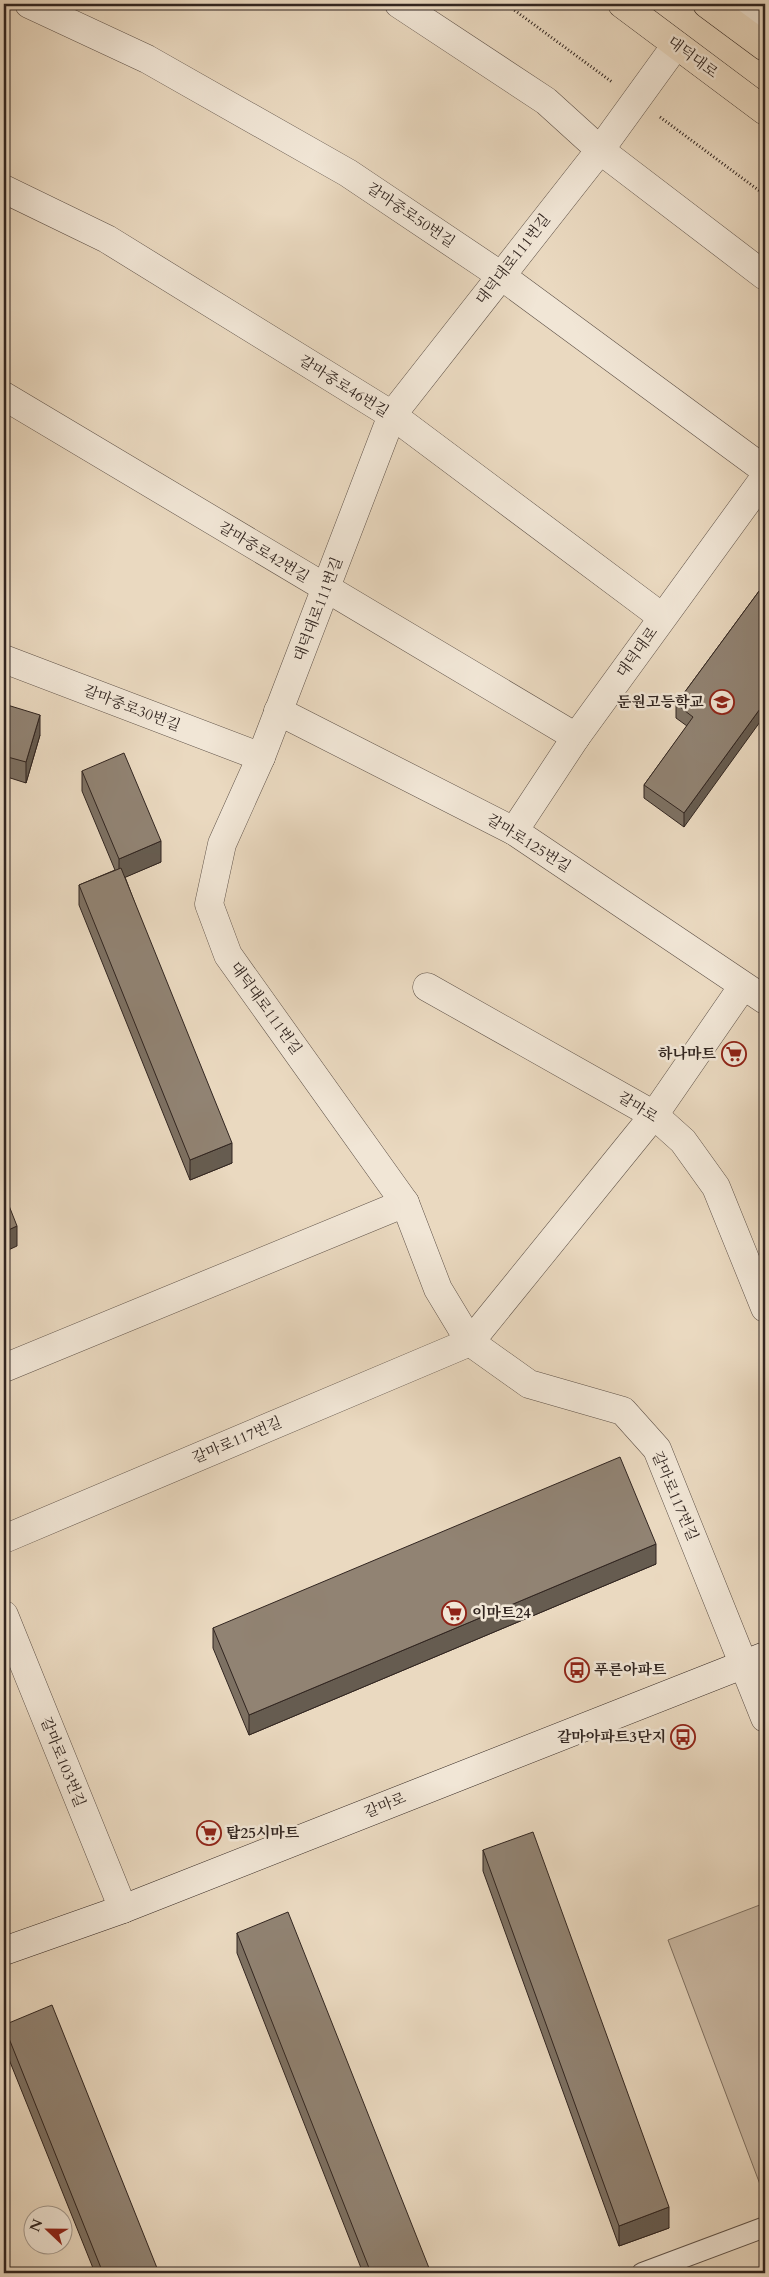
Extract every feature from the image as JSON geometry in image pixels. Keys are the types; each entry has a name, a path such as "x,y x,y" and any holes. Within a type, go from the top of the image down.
{"main road":[{"name":"대덕대로","path":"622,4 765,111"},
{"path":"706,4 765,47"}],"street":[{"name":"갈마중로50번길","path":"29,4 147,59 348,173 500,275 765,470"},
{"path":"399,4 546,101 600,150 765,276"},
{"path":"740,28 761,4"},
{"name":"대덕대로111번길","path":"470,1342 438,1289 405,1203 228,955 209,904 222,844 261,757 392,416 500,275 600,150 676,45"},
{"name":"갈마중로46번길","path":"4,189 107,239 392,416 662,617"},
{"name":"갈마중로42번길","path":"4,396 576,737"},
{"name":"대덕대로","path":"514,831 576,737 765,477"},
{"name":"갈마중로30번길","path":"4,659 261,757"},
{"name":"갈마로125번길","path":"278,712 514,831 754,993"},
{"name":"갈마로","path":"427,987 654,1115 683,1141 716,1187 765,1308"},
{"name":"갈마로117번길","path":"4,1539 470,1342 754,993"},
{"path":"4,1368 405,1203"},
{"name":"갈마로117번길","path":"470,1342 528,1384 623,1411 657,1449 754,1660 765,1718"},
{"name":"갈마로103번길","path":"4,1615 123,1909"},
{"name":"갈마로","path":"4,1951 123,1909 754,1660"}],"lane":[{"path":"642,2273 765,2227"}],"shaded area":[{"path":"765,1903 765,2193 764,2195 668,1940"}],"building":[{"path":"765,583 765,702 684,813 644,785 693,717 676,704"},
{"path":"4,704 40,715 26,762 4,756"},
{"path":"124,753 161,841 119,859 82,771"},
{"path":"121,868 232,1143 190,1160 79,885"},
{"path":"4,1193 17,1226 4,1232"},
{"path":"620,1457 656,1544 249,1715 213,1628"},
{"path":"533,1832 669,2207 619,2226 483,1850"},
{"path":"288,1912 431,2273 371,2273 237,1933"},
{"path":"52,2005 159,2273 103,2273 4,2026"}],"place":[{"name":"둔원고등학교","path":"722,702"},
{"name":"하나마트","path":"734,1054"},
{"name":"이마트24","path":"454,1613"},
{"name":"푸른아파트","path":"577,1670"},
{"name":"갈마아파트3단지","path":"683,1737"},
{"name":"탑25시마트","path":"209,1833"}]}
